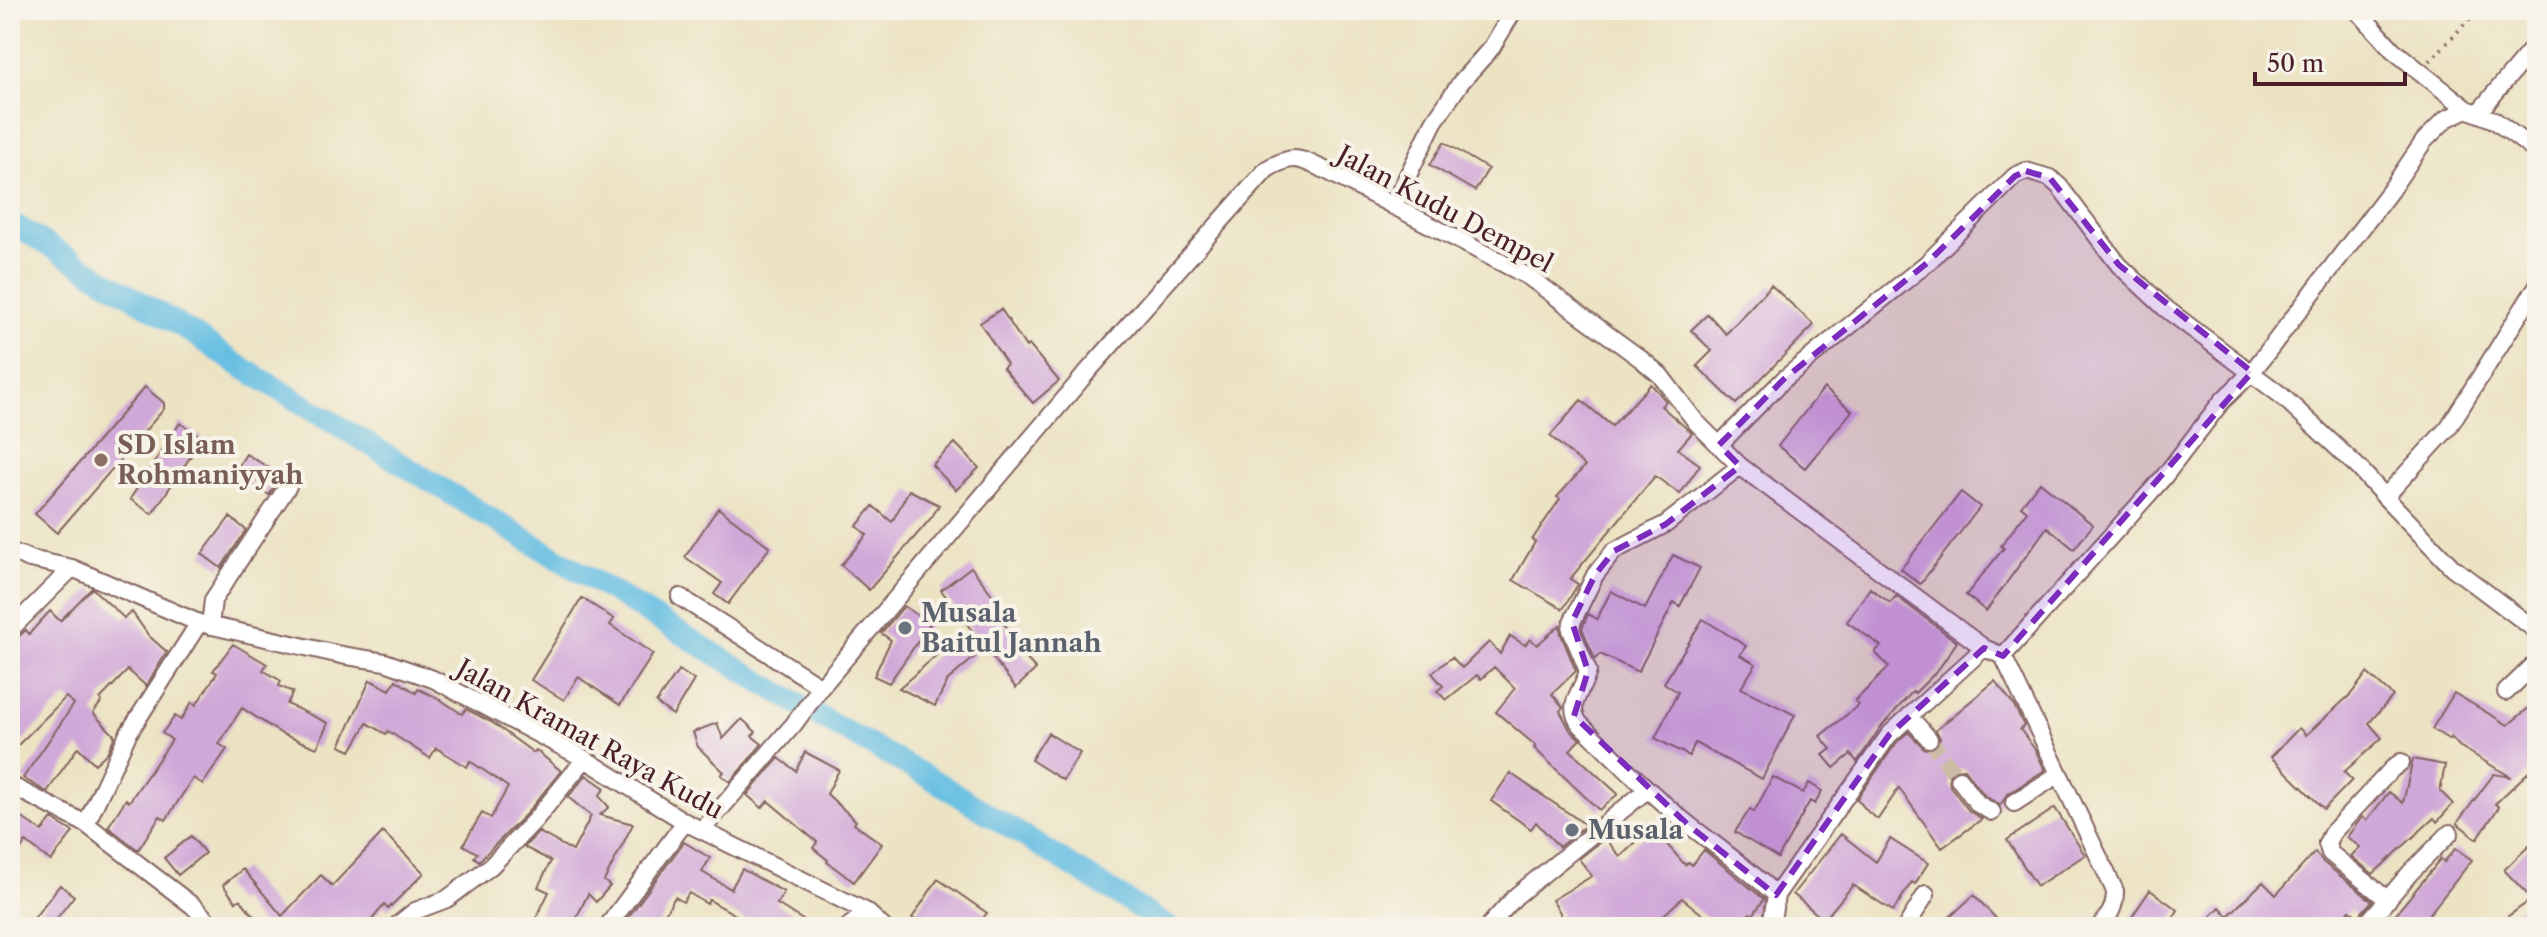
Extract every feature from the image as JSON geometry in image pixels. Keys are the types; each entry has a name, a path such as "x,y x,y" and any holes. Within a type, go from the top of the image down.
{"street":[{"path":"1393,206 1434,122 1461,82 1492,47 1514,10"},
{"path":"2357,10 2393,50 2472,111 2494,120 2537,152"},
{"path":"2100,927 2115,903 2115,891 2003,656 2163,478 2206,419 2252,372 2390,191 2424,141 2446,119 2472,111 2537,43"},
{"name":"Jalan Kudu Dempel","path":"817,693 1089,370 1267,169 1288,157 1303,160 1529,277 1660,375 1683,408 1740,466 1984,648 2003,656"},
{"path":"1719,445 1784,379 1927,263 2015,176 2026,171 2038,172 2060,187 2119,265 2165,308 2282,396 2359,468 2452,567 2537,631"},
{"path":"2385,497 2448,428 2537,286"},
{"path":"1740,466 1666,524 1614,551 1595,575 1572,622 1571,630 1588,671 1575,699 1574,716 1647,790 1687,824 1747,867 1776,895"},
{"path":"86,824 128,734 205,624 213,600 288,486"},
{"name":"Jalan Kramat Raya Kudu","path":"10,551 30,559 72,568 205,624 385,662 433,679 585,759 685,822 867,912 883,927"},
{"path":"10,630 72,568"},
{"path":"680,597 817,693 702,830"},
{"path":"1771,927 1776,895 1876,751 1909,716 1984,648"},
{"path":"2506,692 2537,662"},
{"path":"1909,716 1929,739"},
{"path":"395,927 415,911 447,899 491,866 535,820 585,759"},
{"path":"2388,900 2330,853 2327,843 2342,821 2401,762"},
{"path":"2014,803 2059,774"},
{"path":"1959,779 1978,804 1992,812"},
{"path":"10,785 86,824 193,906 214,927"},
{"path":"1488,927 1516,896 1647,790"},
{"path":"607,927 685,822"},
{"path":"2364,927 2421,860 2450,833"},
{"path":"1906,927 1926,894"},
{"path":"848,927 867,912"}],"path":[{"path":"2420,71 2478,10"}],"highlighted area":[{"path":"2026,171 2050,178 2119,265 2252,372 2003,656 1984,648 1889,735 1776,895 1687,824 1574,716 1588,671 1572,622 1595,575 1614,551 1666,524 1740,466 1719,445 1784,379 1927,263 2015,176"}],"building":[{"path":"1444,142 1488,169 1475,191 1430,165"},
{"path":"1771,285 1814,325 1736,404 1697,366 1712,351 1691,330 1708,314 1726,334"},
{"path":"1001,309 1026,347 1029,345 1059,381 1033,403 1003,368 1007,364 980,323"},
{"path":"1651,384 1666,401 1661,406 1692,433 1678,449 1700,465 1680,494 1655,476 1570,579 1578,584 1563,609 1513,580 1535,542 1532,540 1560,499 1557,497 1585,466 1550,436 1581,400 1612,426"},
{"name":"SD Islam Rohmaniyyah","path":"145,387 164,403 164,409 57,533 35,514"},
{"path":"1824,388 1852,411 1805,468 1778,446"},
{"path":"180,423 203,438 152,514 130,499"},
{"path":"955,443 979,468 956,490 932,465"},
{"path":"246,454 281,475 269,495 234,473"},
{"path":"2040,482 2093,525 2074,549 2047,527 1986,611 1966,595 2004,548 2001,546 2027,511 2021,506"},
{"path":"909,490 939,505 869,590 841,565 867,535 857,526 873,506 892,522"},
{"path":"1961,492 1980,507 1920,584 1901,569"},
{"path":"718,508 770,547 728,604 714,594 722,583 685,557"},
{"path":"230,517 246,530 221,568 202,554"},
{"path":"1673,555 1700,568 1680,606 1674,602 1638,672 1600,654 1595,659 1582,628 1588,614 1597,619 1611,591 1645,609"},
{"path":"971,567 997,601 988,609 1029,648 1022,654 1036,669 1016,688 941,590"},
{"path":"92,588 124,618 132,612 149,636 167,652 146,686 128,670 100,699 102,701 93,713 115,736 107,753 95,764 78,747 47,792 23,778 74,704 66,697 10,753 10,641 26,630 29,634 50,611 60,621"},
{"path":"1870,588 1890,603 1896,596 1957,642 1938,670 1915,693 1913,691 1880,728 1857,762 1851,754 1834,768 1823,755 1831,749 1820,736 1859,705 1855,701 1889,667 1875,652 1881,646 1847,622"},
{"path":"582,598 614,619 610,625 653,654 620,705 578,677 564,700 531,680"},
{"name":"Musala Baitul Jannah","path":"904,606 930,624 889,683 874,676 891,640 881,633"},
{"path":"1703,619 1746,646 1740,655 1756,664 1741,688 1795,715 1762,779 1695,743 1689,756 1655,738 1678,692 1664,683"},
{"path":"1560,625 1576,671 1552,694 1563,707 1560,711 1570,730 1580,739 1570,750 1618,794 1599,810 1534,748 1536,746 1496,712 1515,688 1494,667 1481,679 1477,675 1446,700 1437,691 1443,686 1432,673 1452,657 1462,668 1489,642 1500,654 1510,636 1525,645 1530,639 1537,645"},
{"path":"954,640 976,656 948,680 935,706 899,688"},
{"path":"233,644 267,664 263,670 281,681 279,686 293,692 287,704 328,723 317,748 282,734 242,708 219,744 227,749 203,784 193,778 166,820 160,816 138,850 108,827 172,740 162,733 175,716 181,720 192,702 196,705 217,673 213,671"},
{"path":"679,670 694,680 673,715 656,703"},
{"path":"2367,673 2393,696 2369,723 2382,738 2344,772 2352,780 2324,809 2271,757 2299,728 2306,735 2351,694"},
{"path":"370,680 390,690 396,680 416,693 418,689 436,697 462,714 466,709 493,723 534,753 536,750 561,771 527,813 479,861 474,857 477,853 463,845 482,813 491,818 508,787 470,761 467,767 436,748 430,758 388,731 386,734 367,723 351,751 340,746"},
{"path":"1995,681 2014,705 2024,726 2020,729 2045,770 2008,794 2000,805 1985,796 1964,769 1953,770 1949,776 1950,786 1969,811 1982,819 1942,848 1899,788 1878,819 1868,812 1857,799 1897,742 1908,732 1925,749 1936,748 1940,738 1936,730"},
{"path":"2454,693 2508,725 2537,701 2537,764 2495,804 2499,807 2477,839 2457,823 2494,774 2511,777 2459,746 2451,737 2450,740 2432,729"},
{"path":"742,719 756,732 752,736 762,744 730,782 698,747 693,732 717,723 723,739"},
{"path":"1048,733 1080,753 1063,780 1031,760"},
{"path":"805,752 839,770 827,794 856,821 854,824 882,844 854,882 827,862 813,848 817,842 768,801 762,808 747,795 779,758 796,771"},
{"path":"2413,759 2445,765 2440,791 2453,804 2437,822 2434,818 2373,874 2351,856 2360,847 2347,837 2362,817 2367,820 2389,792 2403,803"},
{"path":"1510,773 1586,825 1559,847 1536,822 1531,829 1491,801"},
{"path":"586,775 605,788 599,796 609,807 600,815 633,824 604,881 610,886 596,902 588,894 572,927 532,927 549,892 538,887 551,861 524,847 539,832 573,851 591,816 568,797"},
{"path":"1773,777 1803,793 1809,783 1822,791 1815,804 1810,801 1778,858 1735,832 1750,809 1754,812"},
{"path":"2055,808 2085,855 2037,886 2007,840"},
{"path":"10,810 42,831 52,819 73,832 51,861 26,842 10,865"},
{"path":"1663,817 1677,830 1664,841 1685,865 1689,862 1692,865 1704,850 1764,899 1753,915 1750,913 1739,927 1718,927 1682,898 1651,927 1548,927 1561,914 1552,900 1592,876 1579,859 1605,838 1620,857"},
{"path":"383,832 424,873 388,909 384,905 366,927 263,927 240,899 236,902 223,885 243,869 282,916 321,875 332,886"},
{"path":"1841,834 1876,862 1890,839 1928,863 1893,911 1853,885 1824,920 1793,894"},
{"path":"191,836 205,853 178,875 164,858"},
{"path":"2537,838 2537,927 2493,927 2532,899 2504,870"},
{"path":"684,842 710,858 702,872 731,889 742,869 784,892 777,904 814,927 757,927 709,900 707,904 689,893 683,902 675,897 657,927 621,927"},
{"path":"2456,848 2472,860 2419,927 2385,927 2441,859 2444,862"},
{"path":"2315,852 2372,901 2358,917 2350,910 2335,927 2200,927 2220,907 2228,916 2263,882 2276,895"},
{"path":"938,879 987,913 976,927 925,927 912,918"},
{"path":"60,885 74,896 50,927 27,927"},
{"path":"2150,890 2178,910 2167,927 2125,927"},
{"path":"1974,895 2004,927 1939,927"}],"waterway":[{"path":"10,222 195,335 235,363 804,708 937,782 1169,927"}],"tunnel":[{"path":"1929,739 1959,779"}],"place":[{"name":"SD Islam Rohmaniyyah","path":"101,460"},
{"name":"Musala Baitul Jannah","path":"905,628"},
{"name":"Musala","path":"1572,830"}]}
